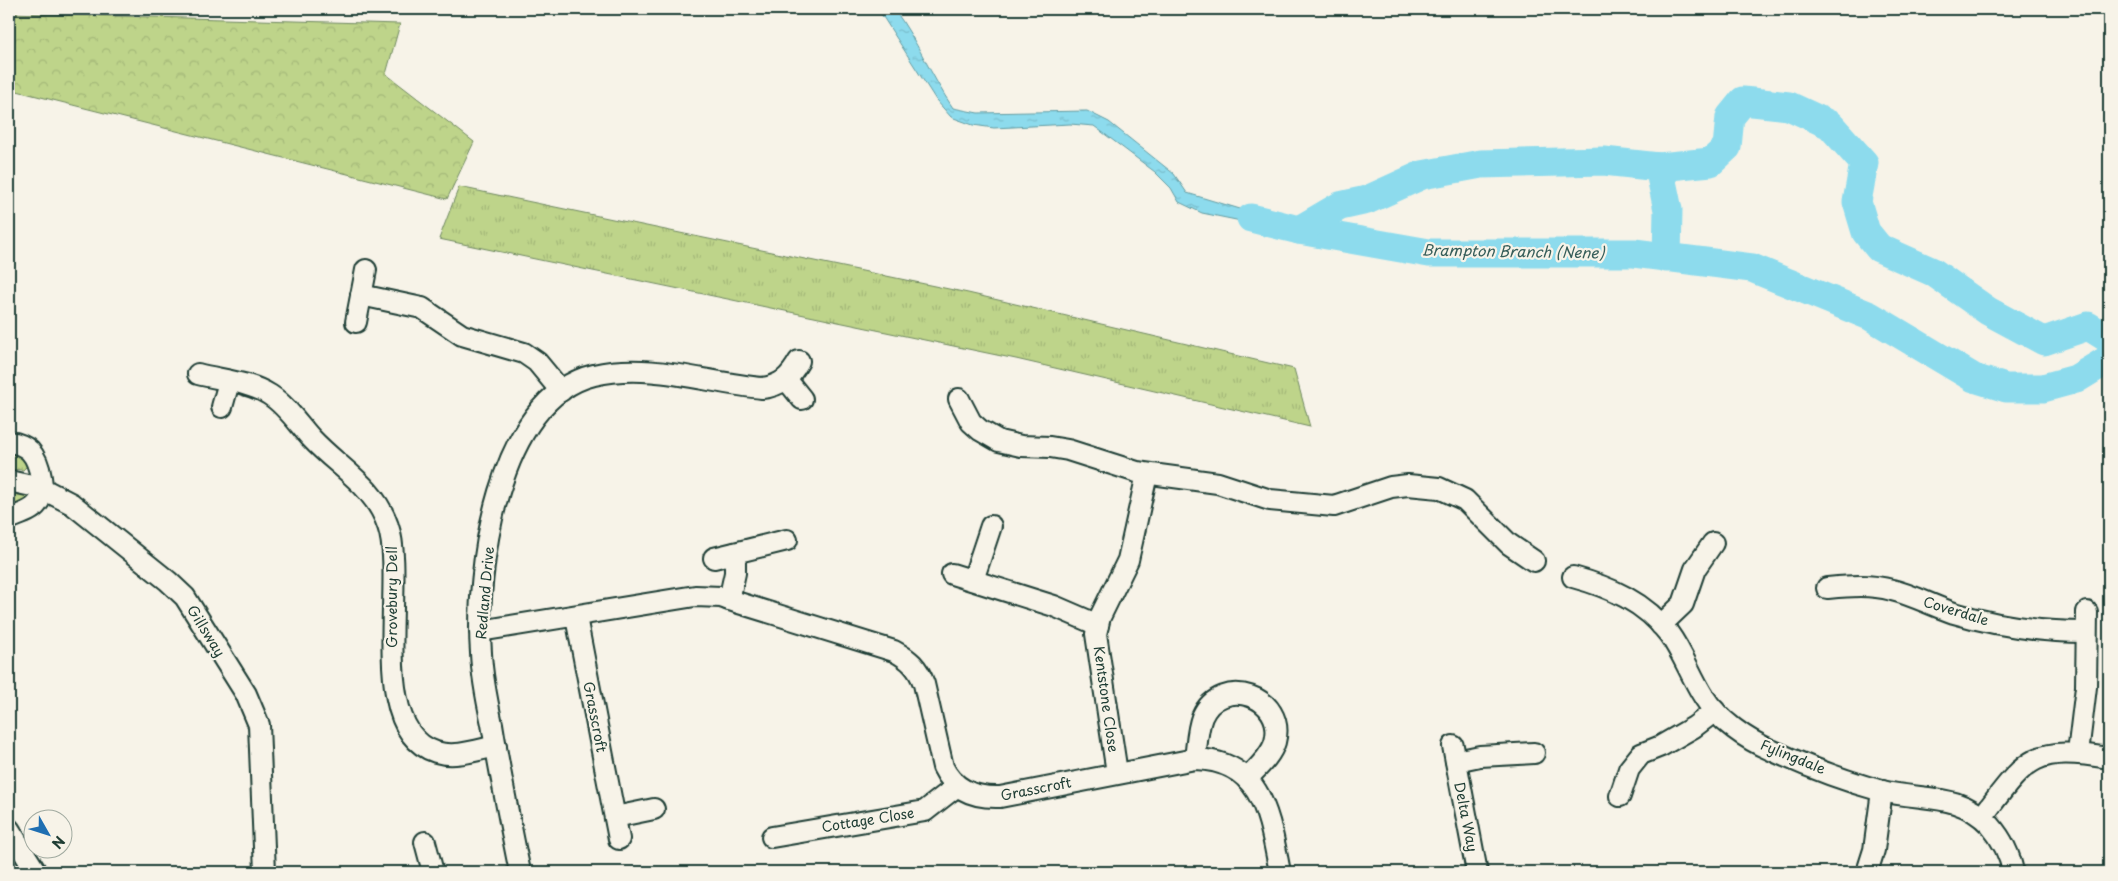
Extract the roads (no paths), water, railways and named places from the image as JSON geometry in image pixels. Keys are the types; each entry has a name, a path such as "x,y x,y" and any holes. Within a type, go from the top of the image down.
{"street":[{"path":"356,322 366,270"},
{"path":"361,295 422,308 462,335 524,353 537,362 561,391"},
{"path":"799,361 786,379 802,399"},
{"name":"Redland Drive","path":"520,872 484,680 480,631 486,558 492,522 506,472 526,427 550,400 561,391 592,376 614,372 663,373 762,388 780,384 786,379"},
{"name":"Grovebury Dell","path":"198,374 263,391 276,399 323,450 363,485 382,510 393,546 391,607 394,670 402,718 408,730 422,744 437,752 463,753 496,746"},
{"path":"222,407 229,382"},
{"path":"959,399 971,422 980,430 999,441 1021,446 1068,450 1147,474 1218,483 1270,500 1334,506 1391,487 1424,485 1439,488 1465,500 1509,544 1534,561"},
{"path":"9,442 24,447 32,454 39,473 41,488 41,496 35,507 9,518"},
{"name":"Kentstone Close","path":"1117,773 1097,643 1098,625 1104,608 1128,560 1147,474"},
{"name":"Gillsway","path":"9,481 41,488 72,504 178,589 185,597 246,694 259,725 265,872"},
{"path":"973,580 990,526"},
{"path":"714,558 787,540"},
{"path":"1660,625 1683,604 1693,575 1713,543"},
{"path":"730,600 735,572 734,553"},
{"path":"952,574 1054,606 1098,625"},
{"name":"Fylingdale","path":"1573,577 1606,586 1621,594 1636,603 1660,625 1669,634 1714,711 1736,729 1771,750 1882,791 1952,801 1966,806 1982,817 1998,834 2008,853 2013,872"},
{"name":"Coverdale","path":"1827,588 1874,586 1892,590 1955,613 1987,621 2031,630 2086,632"},
{"path":"480,631 576,617 695,596 710,596 730,600 894,651 910,661 921,674 943,767 957,786"},
{"path":"2078,752 2086,696 2086,612"},
{"name":"Grasscroft","path":"576,617 619,839"},
{"path":"1195,759 1199,727 1208,707 1226,694 1236,692 1254,696 1268,708 1276,725 1276,733 1272,749 1247,779"},
{"path":"1620,796 1629,769 1641,754 1661,746 1686,732 1714,711"},
{"path":"1982,817 2005,787 2026,765 2049,754 2078,752 2109,758"},
{"name":"Delta Way","path":"1477,872 1454,754 1480,756 1534,754"},
{"name":"Grasscroft","path":"957,786 975,795 1000,797 1195,759 1222,763 1247,779 1263,800 1268,814 1280,872"},
{"name":"Cottage Close","path":"772,836 925,811 957,786"},
{"path":"1867,872 1874,850 1882,791"},
{"path":"615,817 654,809"},
{"path":"9,829 36,872"},
{"path":"425,842 433,872"}],"water":[{"path":"878,9 894,9 953,108 978,113 1087,111 1109,122 1174,174 1187,193 1270,218 1291,218 1303,221 1285,230 1202,213 1179,202 1171,188 1155,172 1094,126 1070,124 994,128 973,125 951,117 936,100"}],"waterway":[{"path":"1659,167 1711,162 1727,147 1730,117 1743,101 1789,106 1830,125 1864,163 1857,202 1866,232 1879,248 1933,272 1988,311 2044,341 2088,326 2109,339"},
{"path":"1299,230 1340,206 1367,200 1422,175 1481,164 1604,161 1659,167 1668,210 1667,258"},
{"name":"Brampton Branch (Nene)","path":"1251,218 1299,230 1429,253 1634,253 1752,268 1870,316 1974,378 2006,388 2043,388 2076,379 2109,359"}]}
